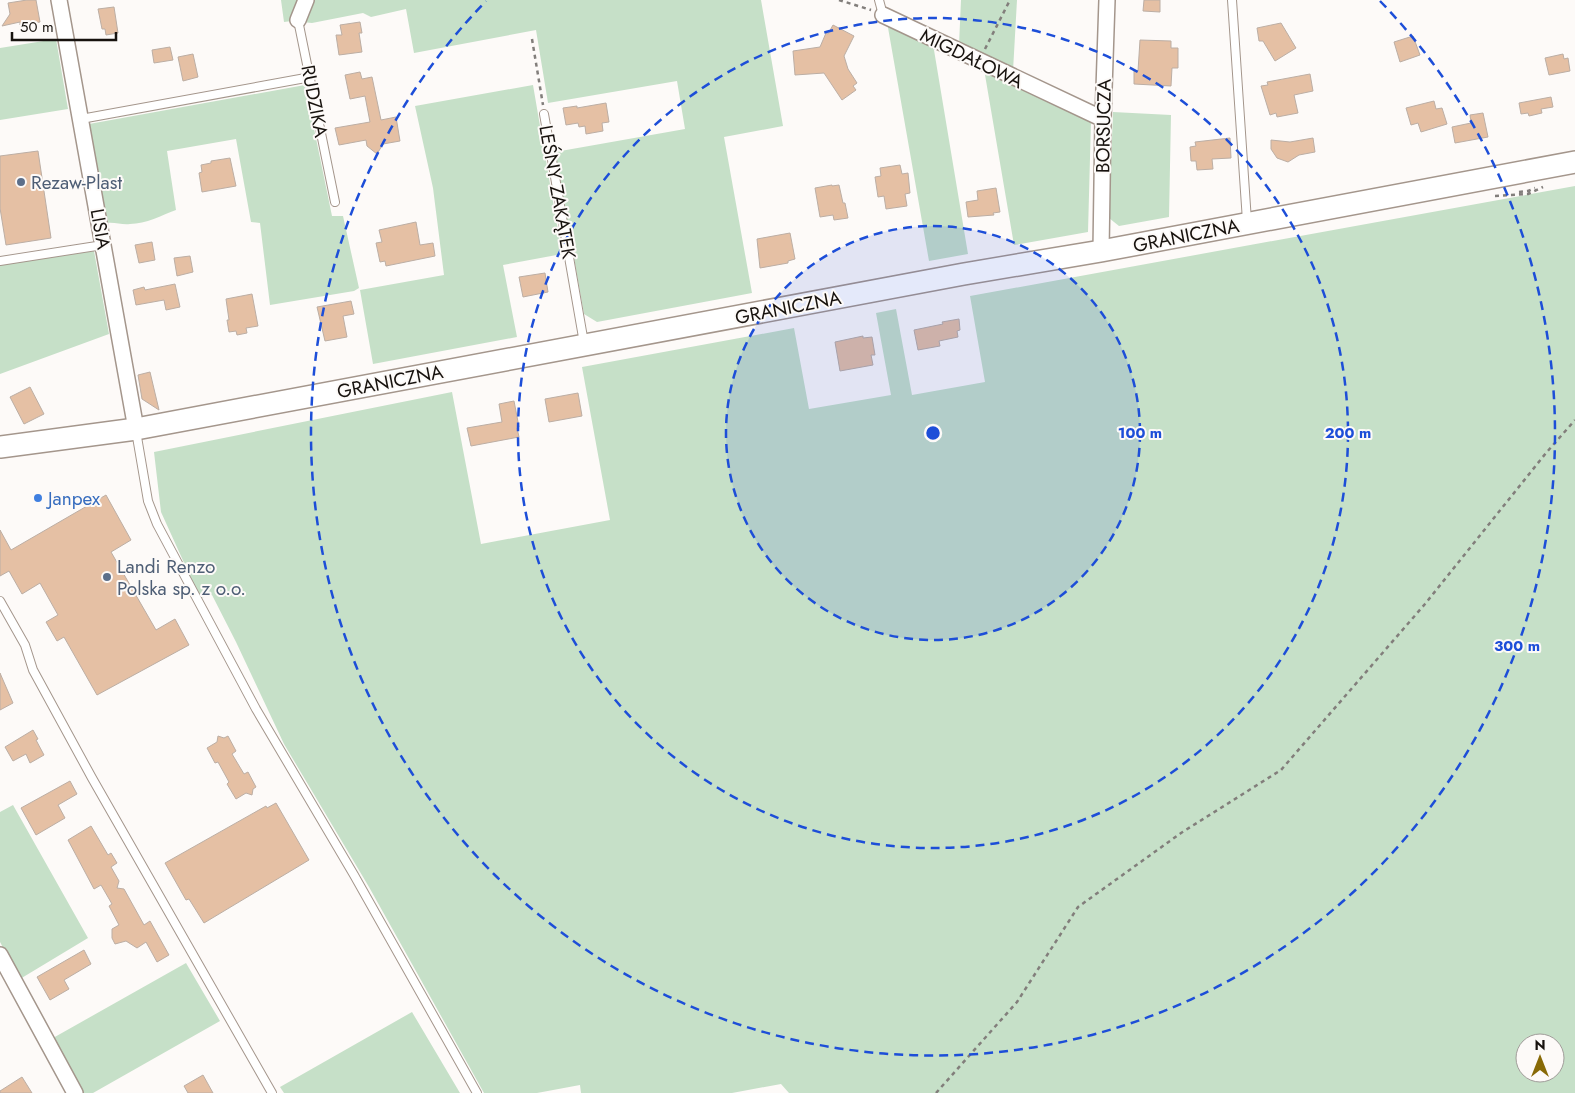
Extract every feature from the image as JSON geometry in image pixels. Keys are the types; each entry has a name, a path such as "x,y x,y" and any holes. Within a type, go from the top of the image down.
{"street":[{"name":"LISIA","path":"59,0 136,429"},
{"name":"RUDZIKA","path":"298,20 306,0"},
{"name":"BORSUCZA","path":"1101,251 1107,0"},
{"name":"MIGDAŁOWA","path":"883,15 1103,120"},
{"name":"GRANICZNA","path":"0,447 136,429 1575,162"},
{"path":"0,955 75,1093"}],"lane":[{"path":"879,0 883,15"},
{"path":"1232,0 1247,223"},
{"name":"RUDZIKA","path":"298,20 335,202"},
{"path":"81,119 311,78"},
{"name":"LEŚNY ZAKĄTEK","path":"544,114 585,345"},
{"path":"0,261 103,245"},
{"path":"136,429 148,501 157,524 256,709 354,875 477,1093"},
{"path":"0,601 26,645 33,670 51,703 272,1093"}],"path":[{"path":"839,0 883,15"},
{"path":"979,62 1010,0"},
{"name":"LEŚNY ZAKĄTEK","path":"532,39 544,114"},
{"path":"936,1093 1017,1002 1078,906 1181,833 1281,770 1425,604 1546,453 1575,420"}],"green space":[{"path":"281,0 761,0 783,126 724,137 752,293 597,322 584,314 555,152 685,129 677,81 548,103 536,30 414,53 406,9 371,17 363,13 312,23 284,22"},
{"path":"961,0 1017,0 1013,71 959,45"},
{"path":"887,22 933,44 968,254 929,261"},
{"path":"56,39 68,109 0,120 0,48"},
{"path":"984,69 1091,121 1088,232 1014,245"},
{"path":"305,85 332,216 343,216 359,288 354,291 270,305 260,223 251,222 236,139 167,151 176,210 142,223 107,223 89,124"},
{"path":"533,85 562,254 503,265 517,337 373,364 360,290 444,275 433,188 415,106"},
{"path":"1113,112 1171,115 1169,217 1119,226 1109,218"},
{"path":"1575,186 1575,1093 789,1093 781,1084 732,1093 581,1093 580,1085 537,1093 484,1093 369,887 284,744 212,595 200,598 161,512 154,452 452,392 481,544 610,520 582,367 794,328 809,409 891,395 876,313 896,309 912,395 985,382 970,296"},
{"path":"94,251 109,334 0,374 0,265"},
{"path":"13,805 88,938 20,979 0,942 0,812"},
{"path":"186,963 220,1021 93,1093 83,1093 53,1038"},
{"path":"412,1012 460,1093 284,1093 280,1087"}],"building":[{"path":"36,0 40,22 20,25 20,22 2,26 10,14 8,3"},
{"path":"1144,0 1160,0 1160,12 1143,11"},
{"path":"114,7 118,33 106,35 105,29 102,29 98,9"},
{"path":"360,22 362,33 359,33 362,52 339,55 336,35 342,35 340,25"},
{"path":"1281,23 1296,48 1275,61 1263,41 1259,41 1257,28"},
{"path":"833,25 854,36 844,56 848,69 857,83 853,86 856,90 842,100 824,73 795,75 793,51 820,47 826,33 828,34"},
{"path":"1413,36 1420,55 1400,62 1394,42"},
{"path":"1140,40 1171,41 1171,48 1178,48 1178,68 1172,68 1171,86 1134,84 1134,71 1138,71"},
{"path":"170,47 173,60 154,63 152,50"},
{"path":"193,54 198,77 183,81 178,57"},
{"path":"1563,54 1564,59 1568,58 1570,71 1549,75 1545,58"},
{"path":"360,72 362,79 372,77 381,120 396,117 400,141 383,144 377,154 367,146 366,140 339,145 335,128 370,122 365,96 350,99 345,75"},
{"path":"1310,74 1313,91 1294,95 1298,113 1277,117 1276,113 1270,115 1261,86 1268,85 1267,82"},
{"path":"1551,97 1553,107 1541,109 1542,113 1529,116 1528,113 1521,114 1519,103"},
{"path":"1434,101 1436,109 1442,108 1447,124 1421,132 1418,123 1411,125 1406,108"},
{"path":"606,103 609,122 602,123 603,131 586,134 585,126 579,127 578,123 566,125 563,108 577,106 577,108"},
{"path":"1483,113 1488,137 1455,143 1452,127 1471,123 1470,115"},
{"path":"1230,138 1231,158 1212,159 1213,169 1197,170 1196,161 1191,161 1190,147 1196,146 1195,142"},
{"path":"1313,138 1315,152 1299,155 1288,162 1277,158 1271,149 1271,140 1290,142"},
{"name":"Rezaw-Plast","path":"38,151 51,238 6,245 0,208 0,156"},
{"path":"230,158 236,186 202,192 199,173 202,172 201,165 211,163 211,161"},
{"path":"900,165 902,174 908,173 910,193 905,194 907,206 886,209 884,196 878,197 875,177 881,176 880,168"},
{"path":"839,185 848,218 834,220 833,215 820,217 815,188"},
{"path":"996,188 1000,212 993,213 994,215 968,217 966,202 978,200 977,191"},
{"path":"416,222 420,245 433,243 435,256 386,266 385,261 380,262 376,243 382,242 379,230"},
{"path":"790,233 795,259 788,261 788,263 760,268 757,239"},
{"path":"152,242 155,260 139,263 135,245"},
{"path":"190,256 193,272 177,276 174,258"},
{"path":"545,273 548,292 523,297 519,277"},
{"path":"175,284 180,307 166,310 164,300 136,305 133,290 144,287 145,290"},
{"path":"252,294 258,326 246,328 247,333 237,335 236,331 229,332 226,299"},
{"path":"351,301 354,314 343,316 347,337 325,341 317,307"},
{"path":"959,319 960,330 957,331 958,337 939,341 940,346 918,350 914,330"},
{"path":"863,336 863,338 872,337 875,355 871,355 873,365 840,371 835,342"},
{"path":"150,372 159,410 142,399 138,375"},
{"path":"30,387 44,414 24,424 10,397"},
{"path":"578,393 582,416 549,422 545,399"},
{"path":"514,401 519,437 471,446 467,428 502,422 499,404"},
{"path":"106,495 131,540 111,552 156,630 175,619 189,645 97,695 64,637 57,641 46,622 58,615 40,583 22,594 9,571 0,576 0,530 11,550"},
{"path":"0,673 13,703 0,710"},
{"path":"33,730 44,755 30,763 26,754 13,761 5,747"},
{"path":"218,736 224,738 228,736 236,751 232,754 244,774 248,772 256,787 253,789 252,795 246,793 236,799 227,784 229,782 218,762 215,763 207,748 217,742"},
{"path":"70,781 77,794 58,805 65,818 36,835 21,808"},
{"path":"276,803 309,860 204,923 189,899 186,900 165,863 266,806 267,808"},
{"path":"91,826 108,855 111,853 117,863 111,867 119,881 117,888 124,889 144,925 150,921 169,955 157,962 146,942 137,948 126,941 115,944 112,938 112,929 119,925 109,906 112,904 101,885 94,889 68,840"},
{"path":"84,950 91,964 64,980 69,989 50,1000 37,977"},
{"path":"203,1075 213,1093 188,1093 184,1086"},
{"path":"22,1077 32,1093 0,1093 0,1091"}],"place":[{"name":"Rezaw-Plast","path":"21,182"},
{"name":"Janpex","path":"38,498"},
{"name":"Landi Renzo Polska sp. z o.o.","path":"107,577"}]}
